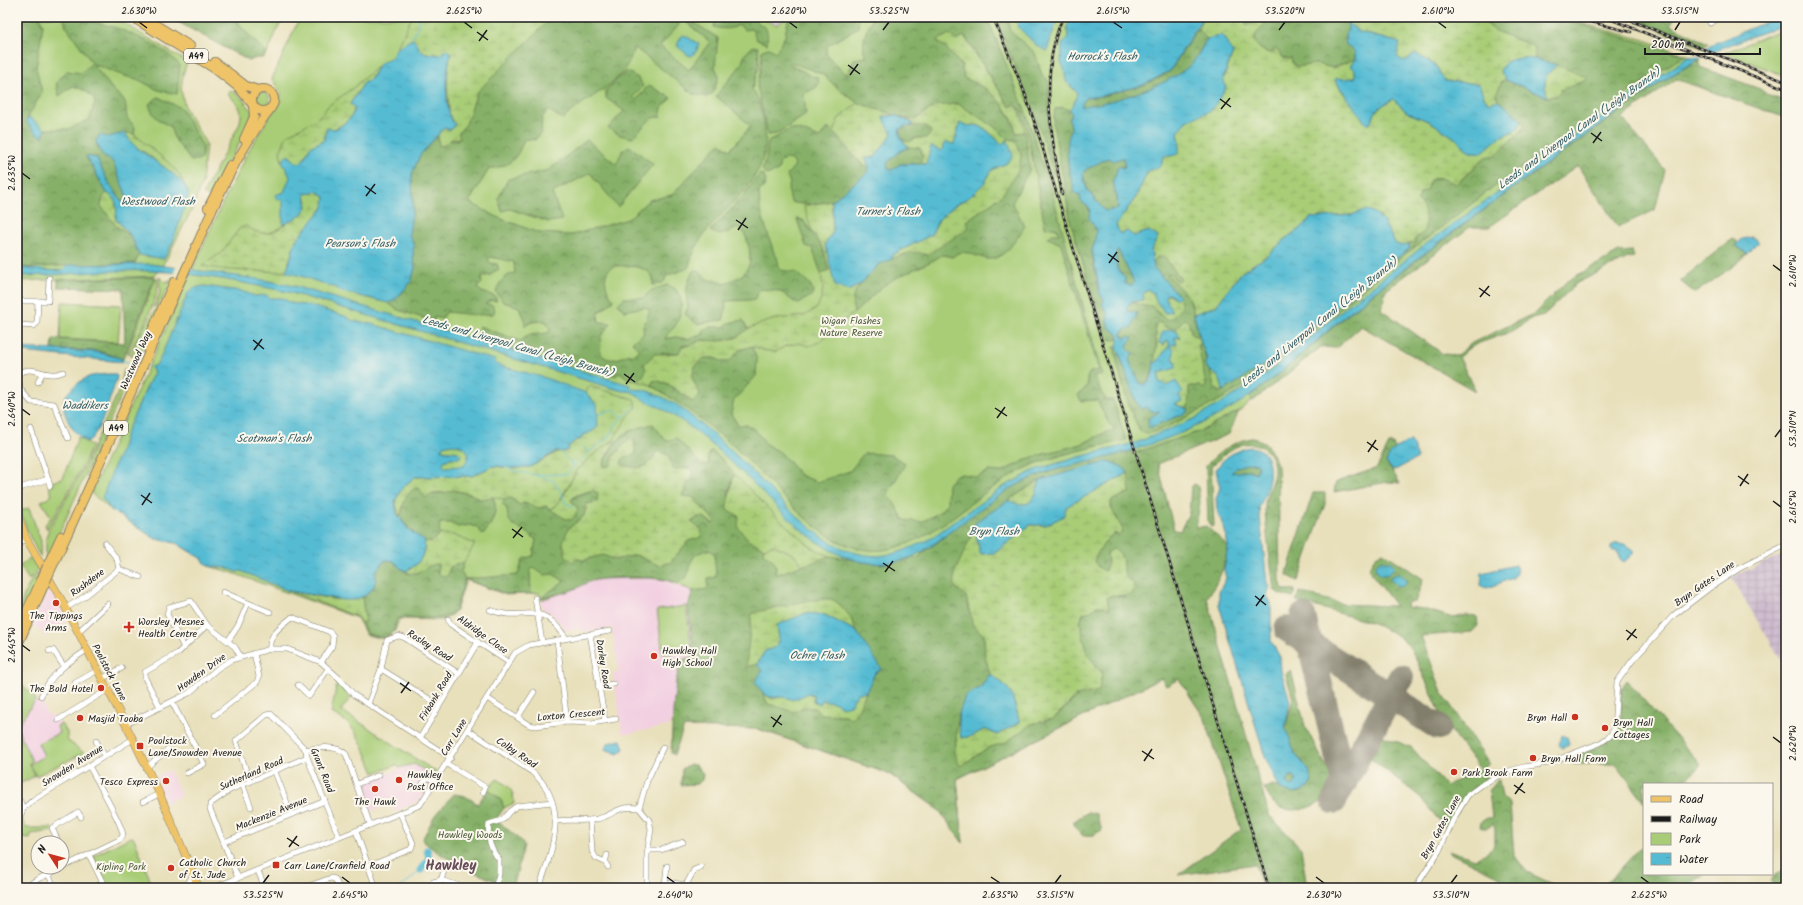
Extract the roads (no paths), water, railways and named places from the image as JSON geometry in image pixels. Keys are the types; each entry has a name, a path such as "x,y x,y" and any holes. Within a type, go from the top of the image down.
{"highway":[{"name":"A49","path":"132,17 215,69 238,87 253,105"},
{"name":"A49","path":"143,17 205,55 246,86 258,90 267,90 272,95 274,102 271,108"},
{"name":"A49","path":"253,105 253,94 258,90"},
{"path":"253,105 261,112 271,108"},
{"name":"Westwood Way","path":"17,647 49,569 178,282 218,186 251,126 255,113 253,105"},
{"name":"Westwood Way","path":"188,259 236,165 257,128 271,108"},
{"name":"Westwood Way","path":"17,633 44,581"}],"main road":[{"name":"Poolstock Lane","path":"17,513 26,538 66,608 103,678 147,767 198,887"}],"street":[{"path":"1710,23 1721,17"},
{"path":"17,301 51,301 49,278"},
{"path":"19,325 34,326 37,323 38,301"},
{"path":"60,374 42,374 30,369 22,370 17,377 21,390 31,402 54,404 68,438"},
{"path":"38,382 42,374"},
{"path":"31,429 50,486"},
{"path":"17,489 48,479"},
{"path":"17,546 26,538"},
{"name":"Rushdene","path":"108,544 117,559 119,569"},
{"name":"Bryn Gates Lane","path":"1415,888 1439,851 1454,818 1468,795 1483,784 1501,774 1523,767 1549,763 1600,743 1609,737 1614,730 1617,682 1632,661 1674,615 1708,589 1740,568 1786,545"},
{"name":"Rushdene","path":"66,608 84,597 119,569"},
{"name":"Rushdene","path":"119,569 140,577"},
{"path":"223,592 270,612"},
{"path":"535,598 542,642"},
{"path":"184,648 167,614 169,607 191,601 207,626 235,648 240,656"},
{"path":"228,642 238,626 248,603"},
{"path":"78,632 108,604"},
{"path":"490,610 503,615 537,612 544,615 560,629 566,638"},
{"path":"270,648 270,639 274,633 292,617 330,632 333,636 332,646 321,662"},
{"name":"Aldridge Close","path":"448,619 450,624 508,662"},
{"path":"160,707 144,674 147,670 184,648 207,626"},
{"name":"Carr Lane","path":"213,888 420,805 468,730 508,662 522,648 542,642 610,631"},
{"name":"Darley Road","path":"590,634 605,721"},
{"name":"Rosley Road","path":"368,704 381,669 386,640 399,636 458,673"},
{"path":"557,640 567,722"},
{"name":"Firbank Road","path":"420,738 478,642"},
{"name":"Howden Drive","path":"126,724 172,702 196,688 218,668 240,656 270,648 296,652 321,662 340,679 354,695 450,758"},
{"path":"52,649 63,666"},
{"path":"40,696 54,674 87,650"},
{"path":"214,714 257,682 259,678 254,652"},
{"path":"103,678 122,668"},
{"path":"298,685 310,698 328,669"},
{"path":"381,669 440,704"},
{"path":"75,683 98,670"},
{"path":"598,686 614,684"},
{"path":"58,720 108,690"},
{"path":"518,717 531,693"},
{"name":"Loxton Crescent","path":"486,698 534,726 567,722 592,723 616,719"},
{"path":"172,702 204,764 187,773"},
{"name":"Grant Road","path":"250,782 236,740 266,715 271,714 275,716 306,750 307,758 339,837"},
{"name":"Colby Road","path":"468,730 535,775 545,786 552,802 556,821 552,850 539,888"},
{"name":"Snowden Avenue","path":"17,825 23,809 38,796 89,766 104,755 133,739"},
{"path":"96,741 104,755"},
{"path":"639,808 648,781 663,747"},
{"path":"306,750 321,748 342,750 346,754 370,825"},
{"path":"147,767 168,749"},
{"name":"Sutherland Road","path":"238,878 210,809 210,804 230,790 243,786 307,758"},
{"path":"447,764 485,787 483,792"},
{"path":"70,864 119,840 122,835 89,766"},
{"path":"275,772 291,814"},
{"path":"357,784 379,774"},
{"path":"421,786 428,777 436,782"},
{"path":"243,786 251,807"},
{"path":"143,802 159,794"},
{"path":"20,801 23,809"},
{"name":"Mackenzie Avenue","path":"224,842 325,801"},
{"path":"495,888 499,874 499,859 493,853 490,844 489,824 502,820 517,806 552,802"},
{"path":"556,821 590,820 606,817 620,808 639,808"},
{"path":"639,808 649,820 651,829 648,850 648,888 665,885 686,886 694,870 701,867"},
{"path":"55,835 52,828 78,812 81,817"},
{"path":"369,866 411,849 413,843 400,813"},
{"path":"590,820 592,851 596,858 606,865 607,855"},
{"path":"356,831 376,888"},
{"path":"648,850 661,850 680,845"},
{"path":"89,855 103,883 93,888"},
{"path":"665,885 667,866"},
{"path":"441,880 445,868"},
{"path":"258,871 265,888"},
{"path":"183,888 190,881 193,873"},
{"path":"24,888 46,875"},
{"path":"48,875 55,888"},
{"path":"303,888 331,878 337,882 339,888"},
{"path":"433,882 441,880 466,888"},
{"path":"188,888 198,887"}],"water":[{"path":"1017,17 1058,17 1047,51 1037,46 1018,27"},
{"name":"Horrock's Flash","path":"1070,17 1203,17 1170,71 1143,85 1101,96 1085,98 1081,106 1107,102 1156,86 1183,71 1192,63 1207,39 1222,35 1233,53 1223,78 1226,88 1212,110 1186,121 1178,133 1180,143 1178,154 1163,156 1161,166 1148,171 1136,197 1116,225 1120,234 1127,231 1134,236 1149,231 1158,237 1151,250 1154,268 1179,296 1176,299 1170,294 1165,295 1172,312 1165,313 1156,301 1153,293 1147,289 1143,294 1143,300 1131,302 1126,308 1128,311 1137,313 1132,327 1122,331 1121,335 1126,338 1129,336 1133,338 1127,345 1128,350 1134,353 1129,360 1140,383 1145,385 1152,377 1154,362 1156,363 1169,346 1169,341 1167,340 1164,345 1159,343 1162,332 1167,330 1177,330 1180,338 1175,337 1177,344 1172,344 1171,347 1174,351 1173,359 1175,360 1176,368 1159,373 1159,382 1166,386 1176,381 1183,392 1179,396 1183,401 1174,404 1188,409 1188,412 1149,428 1148,419 1160,411 1152,412 1146,407 1142,410 1137,404 1117,347 1119,335 1110,328 1107,321 1108,314 1102,304 1104,300 1100,294 1092,250 1095,242 1096,229 1089,218 1090,208 1081,202 1080,195 1075,193 1070,174 1067,147 1071,128 1069,119 1072,114 1069,110 1075,101 1077,93 1066,81 1064,68 1061,63 1062,44 1068,37 1067,28","holes":["1108,158 1113,161 1123,158 1125,167 1123,168 1118,166 1115,177 1112,181 1117,196 1118,209 1105,211 1087,190 1083,174 1085,170","1118,250 1134,282 1131,286 1125,283 1125,278 1117,269 1116,252"]},
{"name":"Leeds and Liverpool Canal (Leigh Branch)","path":"1778,17 1786,17 1786,25 1737,42 1701,58 1652,88 1614,114 1398,273 1352,310 1273,378 1229,409 1195,427 1142,447 1105,458 1054,470 1025,481 977,511 922,552 907,559 889,563 868,563 848,558 829,549 812,538 796,525 727,458 702,436 675,416 630,391 622,391 292,293 240,282 204,276 151,271 117,271 17,276 17,268 63,270 68,265 151,264 264,280 294,286 630,385 632,389 644,390 661,396 687,412 726,446 787,507 824,538 844,549 865,555 888,555 912,547 934,537 1003,487 1035,470 1138,442 1194,419 1241,391 1275,367 1347,306 1422,247 1615,107 1688,57 1696,57 1710,45"},
{"path":"1347,23 1360,32 1400,43 1397,57 1404,61 1416,54 1435,65 1445,81 1479,84 1484,97 1489,103 1498,100 1522,120 1519,127 1495,141 1481,153 1470,152 1455,138 1431,122 1408,113 1393,99 1377,109 1370,124 1366,124 1334,79 1355,78 1355,69 1350,66 1355,59 1355,52 1346,45 1345,34 1348,30"},
{"path":"684,35 699,44 696,52 692,56 688,55 677,46 680,37"},
{"name":"Pearson's Flash","path":"412,39 424,53 441,55 445,49 451,53 447,79 447,101 451,119 455,125 451,130 444,128 420,155 412,174 413,207 409,234 414,245 413,256 415,268 411,282 396,299 388,303 339,291 337,288 286,272 296,240 324,207 325,197 317,191 305,194 307,207 301,215 283,225 283,201 276,198 275,195 284,192 290,177 282,161 288,155 297,163 303,161 310,147 324,140 327,128 336,129 348,120 355,108 350,104 364,83 371,79 379,64 392,57 396,49"},
{"path":"1513,59 1535,59 1557,65 1546,75 1545,85 1547,97 1506,80 1500,71 1507,62"},
{"name":"Turner's Flash","path":"895,115 912,123 912,126 903,127 899,130 901,138 908,147 898,153 887,163 888,169 892,170 900,164 926,164 931,146 941,151 945,142 954,144 960,123 982,127 1002,145 1007,139 1013,156 1007,163 992,170 985,182 971,196 955,205 939,219 931,235 894,254 892,259 878,265 861,284 848,291 835,286 825,244 833,232 832,201 867,173 869,168 866,158 875,157 892,134 883,117"},
{"path":"29,117 45,129 43,137 35,133 26,121"},
{"name":"Westwood Flash","path":"125,133 135,146 180,180 186,187 189,194 173,242 164,259 139,255 131,236 116,219 115,201 111,195 107,193 86,156 97,158 106,178 117,195 127,206 131,207 113,162 103,156 96,142 99,135 108,137"},
{"path":"1364,210 1375,213 1380,217 1396,244 1402,246 1409,245 1410,248 1385,267 1380,275 1371,279 1313,326 1286,351 1223,391 1222,384 1218,376 1207,368 1205,364 1207,358 1201,343 1194,314 1216,306 1241,273 1267,256 1289,236 1304,226 1310,218 1352,215"},
{"path":"1753,237 1759,242 1747,254 1736,245 1742,239"},
{"name":"Scotman's Flash","path":"204,286 241,291 255,296 267,295 270,298 282,298 291,303 311,306 345,316 353,321 368,323 495,360 495,363 501,366 546,378 586,393 597,405 598,427 588,434 584,434 580,440 576,440 569,446 568,450 561,452 557,451 530,467 514,468 493,466 472,476 415,477 403,487 395,501 397,514 409,530 425,541 422,556 415,565 406,571 400,568 394,561 385,560 375,572 376,579 373,588 366,595 355,600 343,600 289,591 241,571 237,572 227,568 208,566 202,559 176,543 156,539 111,510 102,498 119,456 126,433 154,373 151,367 156,365 159,361 188,293 194,288","holes":["452,444 467,451 468,457 464,466 445,467 443,465 443,462 450,458 459,458 461,455 458,452 442,450 443,446"]},
{"path":"17,348 98,352 123,359 122,362 22,352 17,351"},
{"name":"Waddikers","path":"114,374 117,376 116,381 100,424 91,439 87,442 77,434 66,416 64,410 65,397 74,386 86,378"},
{"path":"1411,441 1418,458 1393,471 1386,462 1388,457 1396,448"},
{"path":"1250,447 1258,449 1264,453 1268,460 1269,467 1268,484 1259,508 1267,583 1270,585 1267,596 1271,603 1271,641 1280,657 1281,671 1290,701 1285,729 1295,754 1309,770 1312,782 1305,790 1293,793 1280,789 1265,757 1219,605 1219,592 1226,578 1224,570 1228,546 1225,531 1217,510 1216,498 1220,488 1216,470 1222,461 1235,452","holes":["1250,463 1257,464 1258,466 1256,473 1248,470 1231,473 1237,467","1291,776 1294,776 1296,780 1294,785 1291,786 1286,780"]},
{"name":"Bryn Flash","path":"1109,461 1124,468 1128,473 1066,507 1064,516 1046,525 1030,525 995,553 980,554 975,528 976,522 1009,500 1019,505 1029,503 1036,494 1040,480"},
{"path":"1616,543 1625,544 1634,550 1634,553 1624,562 1619,558 1618,552 1611,550 1611,547"},
{"path":"1381,560 1391,562 1395,567 1387,575 1381,575 1376,570 1376,565"},
{"path":"1515,565 1517,570 1513,578 1487,588 1481,586 1482,573"},
{"path":"1399,574 1406,579 1406,583 1402,587 1397,586 1390,579 1391,576"},
{"name":"Ochre Flash","path":"806,613 825,615 856,631 882,669 875,673 866,692 858,693 850,705 842,707 837,703 822,700 820,704 813,701 814,696 809,693 793,700 781,697 769,697 765,695 755,682 762,671 757,664 765,651 776,647 779,638 777,625"},
{"path":"990,674 1008,689 1013,699 1020,722 997,735 985,729 972,736 961,738 958,717 965,696 980,688"},
{"path":"1562,735 1567,737 1569,745 1562,748 1559,745"},
{"path":"621,740 624,749 618,754 605,749 608,743"}],"waterway":[{"path":"412,39 418,26 419,17"},
{"name":"Leeds and Liverpool Canal (Leigh Branch)","path":"37,271 42,269"},
{"path":"123,361 132,363"},
{"path":"535,475 567,474 589,452 608,438 615,425 635,406"},
{"path":"598,415 610,410 616,411 616,414 623,417"},
{"path":"576,440 589,452"},
{"path":"561,452 574,466"},
{"path":"505,466 517,472 540,476 553,481 560,489 565,503 574,507"},
{"path":"421,870 429,859 427,850"},
{"path":"400,888 421,870"}],"railway":[{"path":"993,17 1024,91 1039,136 1269,888"},
{"path":"1062,194 1051,128 1049,82 1051,60 1063,17"},
{"path":"1571,17 1631,32"},
{"path":"1605,17 1786,89"},
{"path":"1622,17 1786,82"}],"place":[{"name":"The Tippings Arms","path":"56,603"},
{"name":"Worsley Mesnes Health Centre","path":"129,627"},
{"name":"Hawkley Hall High School","path":"654,656"},
{"name":"The Bold Hotel","path":"101,688"},
{"name":"Bryn Hall","path":"1575,717"},
{"name":"Masjid Tooba","path":"80,718"},
{"name":"Bryn Hall Cottages","path":"1605,728"},
{"name":"Poolstock Lane/Snowden Avenue","path":"140,746"},
{"name":"Bryn Hall Farm","path":"1533,758"},
{"name":"Park Brook Farm","path":"1454,772"},
{"name":"Hawkley Post Office","path":"399,780"},
{"name":"Tesco Express","path":"166,781"},
{"name":"The Hawk","path":"375,789"},
{"name":"Carr Lane/Cranfield Road","path":"276,865"},
{"name":"Catholic Church of St. Jude","path":"171,868"}],"district":[{"name":"Hawkley","path":"451,865"}],"park label":[{"name":"Wigan Flashes Nature Reserve","path":"851,326"},
{"name":"Hawkley Woods","path":"470,834"},
{"name":"Kipling Park","path":"121,866"}]}
